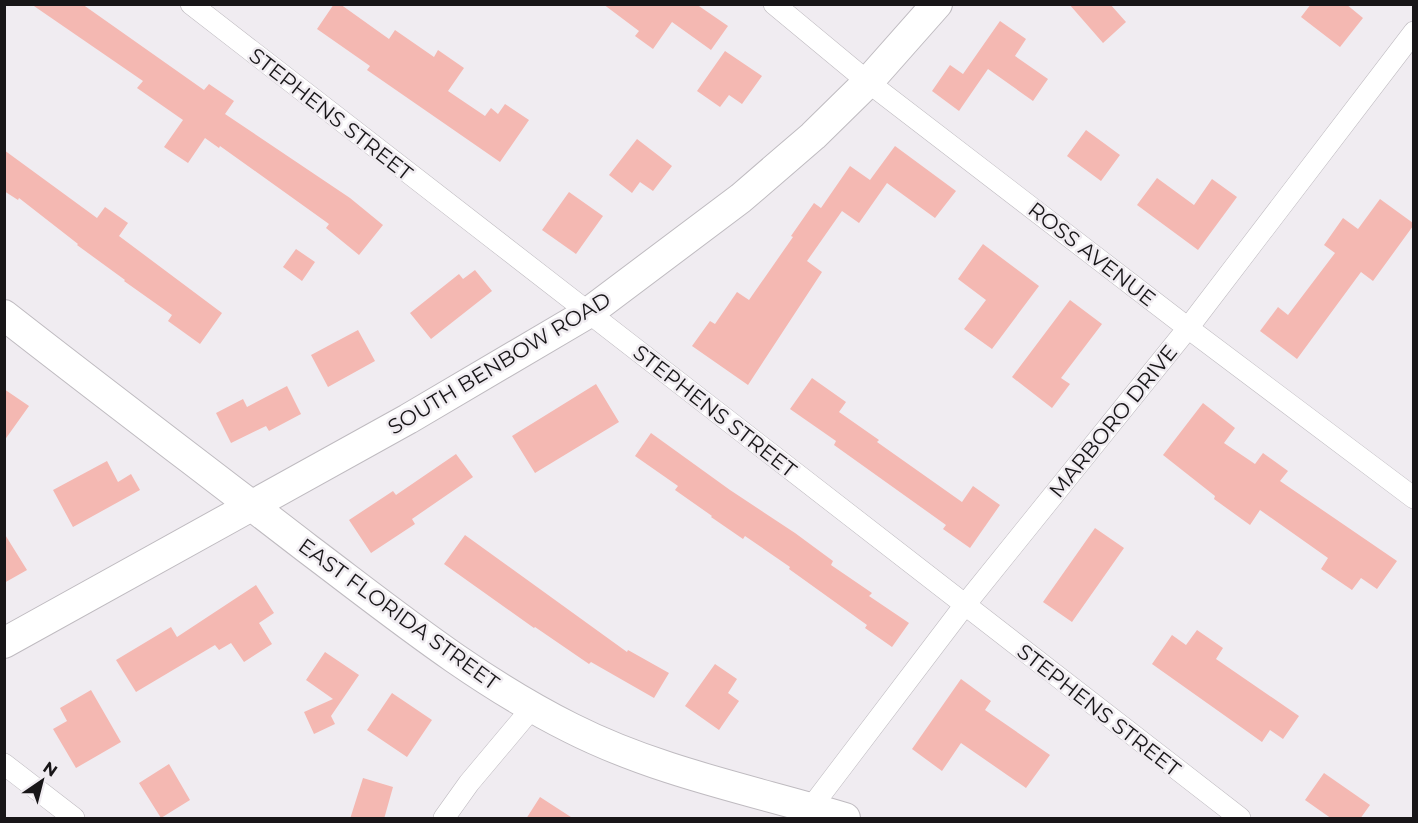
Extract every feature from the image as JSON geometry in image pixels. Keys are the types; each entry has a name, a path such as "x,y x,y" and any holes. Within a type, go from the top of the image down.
{"main road":[{"name":"SOUTH BENBOW ROAD","path":"4,643 408,419 588,313 741,198 813,136 868,82 937,4"},
{"name":"EAST FLORIDA STREET","path":"4,315 459,663 532,708 633,756 807,813 844,819"}],"street":[{"name":"STEPHENS STREET","path":"191,4 1240,819"},
{"name":"ROSS AVENUE","path":"774,4 868,82 1413,498"},
{"name":"MARBORO DRIVE","path":"807,813 964,606 1188,328 1413,32"},
{"path":"444,819 469,783 532,708"},
{"path":"4,764 74,819"}],"building":[{"path":"31,4 82,4 204,90 209,84 234,101 225,114 350,198 383,225 359,255 326,228 329,224 220,146 219,148 205,138 188,163 164,147 183,120 137,88 143,81"},
{"path":"334,4 340,4 389,39 395,30 434,57 438,50 464,68 448,91 485,116 491,108 498,114 505,104 529,120 500,162 367,70 370,66 317,29"},
{"path":"603,4 696,4 728,26 711,50 672,22 653,49 635,36 639,31"},
{"path":"1069,4 1110,4 1126,22 1103,43"},
{"path":"1311,4 1346,4 1363,18 1340,47 1301,17"},
{"path":"1000,21 1026,39 1015,56 1048,79 1033,101 988,69 959,111 932,91 950,65 963,74"},
{"path":"725,51 762,76 742,104 729,95 720,107 697,91"},
{"path":"1086,130 1120,155 1101,181 1067,156"},
{"path":"637,139 672,166 653,191 640,182 632,193 609,175"},
{"path":"895,146 956,191 935,218 887,183 859,223 842,211 807,261 822,272 748,385 692,346 710,321 715,324 737,292 749,300 814,203 821,208 850,166 870,180"},
{"path":"4,150 97,218 105,207 128,223 119,236 222,313 200,344 168,321 172,315 124,281 19,198 18,200 4,191"},
{"path":"1157,178 1194,205 1212,179 1237,197 1198,250 1137,205"},
{"path":"569,192 603,216 576,254 542,230"},
{"path":"1380,199 1413,223 1413,226 1373,281 1361,272 1297,359 1260,331 1278,307 1288,315 1335,253 1324,245 1343,218 1358,229"},
{"path":"983,244 1039,286 992,349 964,329 986,300 958,279"},
{"path":"296,249 315,262 302,281 283,267"},
{"path":"475,270 492,291 431,339 410,313 459,274 463,279"},
{"path":"1070,300 1102,324 1061,378 1070,384 1052,408 1012,377"},
{"path":"358,330 375,361 328,387 311,355"},
{"path":"812,378 846,402 839,412 962,502 973,486 1000,505 970,548 943,529 946,525 834,445 836,441 790,409"},
{"path":"596,384 619,422 535,473 512,436"},
{"path":"287,386 301,414 269,431 266,426 231,443 216,413 243,399 247,407"},
{"path":"4,389 29,406 4,441"},
{"path":"1203,403 1235,428 1224,443 1255,464 1263,453 1288,471 1280,481 1397,561 1377,589 1361,578 1352,590 1321,569 1328,558 1260,510 1250,525 1214,499 1215,496 1163,455"},
{"path":"651,433 795,533 833,561 831,565 872,593 869,596 909,623 892,647 865,628 867,625 789,569 790,567 745,536 743,539 711,517 675,490 678,486 635,456"},
{"path":"456,454 473,477 412,519 415,524 371,553 349,520 393,491 396,495"},
{"path":"107,461 118,482 131,474 140,490 73,527 53,490"},
{"path":"1095,528 1124,548 1072,622 1043,602"},
{"path":"4,533 27,570 4,583"},
{"path":"465,535 627,652 628,650 669,673 654,698 591,662 589,664 444,564"},
{"path":"256,585 274,613 259,623 272,644 244,662 231,643 219,650 215,645 136,692 116,660 171,627 177,637"},
{"path":"1197,630 1223,648 1216,659 1299,716 1283,739 1270,730 1262,742 1152,664 1172,635 1186,645"},
{"path":"325,652 359,675 331,716 335,724 314,734 304,712 333,699 306,680"},
{"path":"715,664 737,679 728,693 739,701 719,730 685,706"},
{"path":"961,679 991,701 985,710 1050,755 1026,788 961,743 942,771 912,749"},
{"path":"91,690 121,742 76,768 53,729 67,721 60,708"},
{"path":"392,693 432,720 407,757 367,730"},
{"path":"169,764 190,800 161,818 139,783"},
{"path":"1324,773 1370,805 1360,819 1332,819 1305,800"},
{"path":"363,778 393,787 384,819 350,819"},
{"path":"540,797 574,819 526,819"}]}
